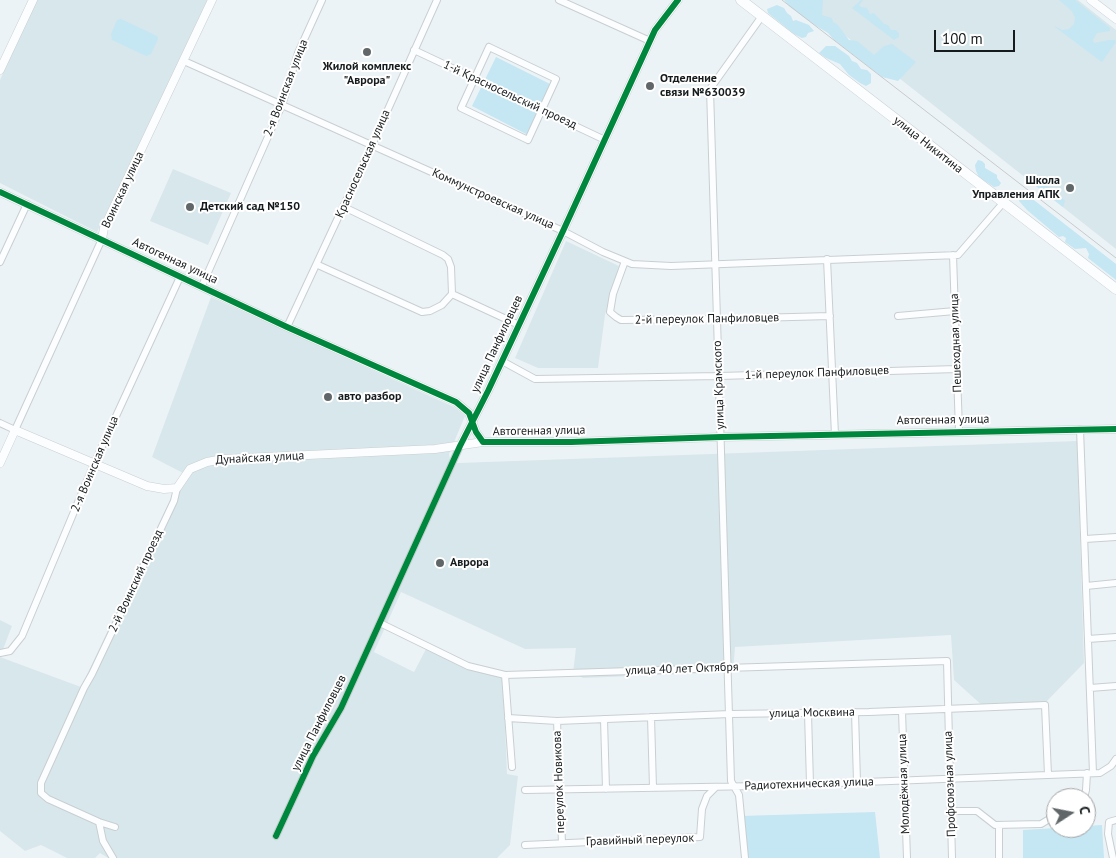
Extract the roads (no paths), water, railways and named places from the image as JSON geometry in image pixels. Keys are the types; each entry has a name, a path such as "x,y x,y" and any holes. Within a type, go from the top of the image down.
{"main road":[{"name":"улица Никитина","path":"741,0 1116,290"}],"street":[{"path":"0,70 33,0"},
{"name":"Воинская улица","path":"0,463 102,239 104,228 212,0"},
{"name":"2-я Воинская улица","path":"202,286 282,105 298,54 322,0"},
{"name":"Красносельская улица","path":"288,327 437,0"},
{"path":"558,0 650,41"},
{"name":"улица Панфиловцев","path":"276,836 313,756 338,714 460,446 519,325 655,30 678,0"},
{"path":"1091,0 1116,19"},
{"name":"улица Крамского","path":"745,858 738,796 731,781 710,90 762,16"},
{"path":"489,47 556,79 542,110 528,140 461,108 489,47"},
{"name":"1-й Красносельский проезд","path":"414,50 605,140"},
{"name":"Коммунстроевская улица","path":"184,61 563,231 603,252 632,264 671,266 954,255"},
{"name":"Автогенная улица","path":"0,192 288,327 456,402 466,409 476,432 484,442 571,442 959,431 1116,429"},
{"path":"0,262 27,204"},
{"path":"954,255 958,255 1003,204"},
{"path":"318,264 422,312 430,311 442,305 452,294 451,267 443,254 344,207"},
{"name":"Пешеходная улица","path":"954,255 959,431"},
{"path":"827,259 835,435"},
{"name":"2-й переулок Панфиловцев","path":"625,261 613,294 610,312 621,320 830,316"},
{"name":"2-я Воинская улица","path":"0,653 10,651 22,636 94,464 180,277"},
{"path":"452,294 519,325"},
{"path":"898,316 955,311"},
{"name":"1-й переулок Панфиловцев","path":"502,361 535,379 957,369"},
{"path":"0,423 147,486 164,489 177,488"},
{"path":"1080,430 1090,688 1090,773 1086,788"},
{"name":"Дунайская улица","path":"177,488 190,469 207,462 223,459 435,449 484,442"},
{"name":"2-й Воинский проезд","path":"99,822 48,799 41,793 41,783 84,688 174,501 177,488"},
{"path":"1085,539 1116,537"},
{"path":"1086,586 1116,583"},
{"name":"улица 40 лет Октября","path":"380,623 468,666 505,675 947,661 948,709"},
{"path":"1088,639 1116,638"},
{"path":"505,675 512,767"},
{"path":"1090,688 1116,686"},
{"name":"улица Москвина","path":"508,718 557,721 1046,705 1048,775"},
{"name":"Профсоюзная улица","path":"948,709 952,858"},
{"name":"Молодёжная улица","path":"902,711 906,858"},
{"path":"855,712 857,782"},
{"path":"808,713 810,784"},
{"path":"652,717 653,788"},
{"path":"604,719 606,789"},
{"name":"переулок Новикова","path":"557,721 562,843"},
{"path":"1090,773 1100,773 1111,766 1116,759"},
{"name":"Радиотехническая улица","path":"525,790 716,787 1090,773"},
{"name":"Гравийный переулок","path":"525,845 700,838 702,809 707,796 716,787"},
{"path":"951,811 977,811 995,825 1040,824 1046,821"},
{"path":"1113,858 1108,834 1109,822 1116,820"},
{"path":"113,858 103,841 99,822 115,827"},
{"path":"999,825 999,858"}],"tram line":[{"path":"782,0 1116,258"}],"place":[{"name":"Жилой комплекс \"Аврора\"","path":"367,52"},
{"name":"Отделение связи №630039","path":"650,86"},
{"name":"Школа Управления АПК","path":"1070,188"},
{"name":"Детский сад №150","path":"190,207"},
{"name":"авто разбор","path":"328,397"},
{"name":"Аврора","path":"440,563"}]}
